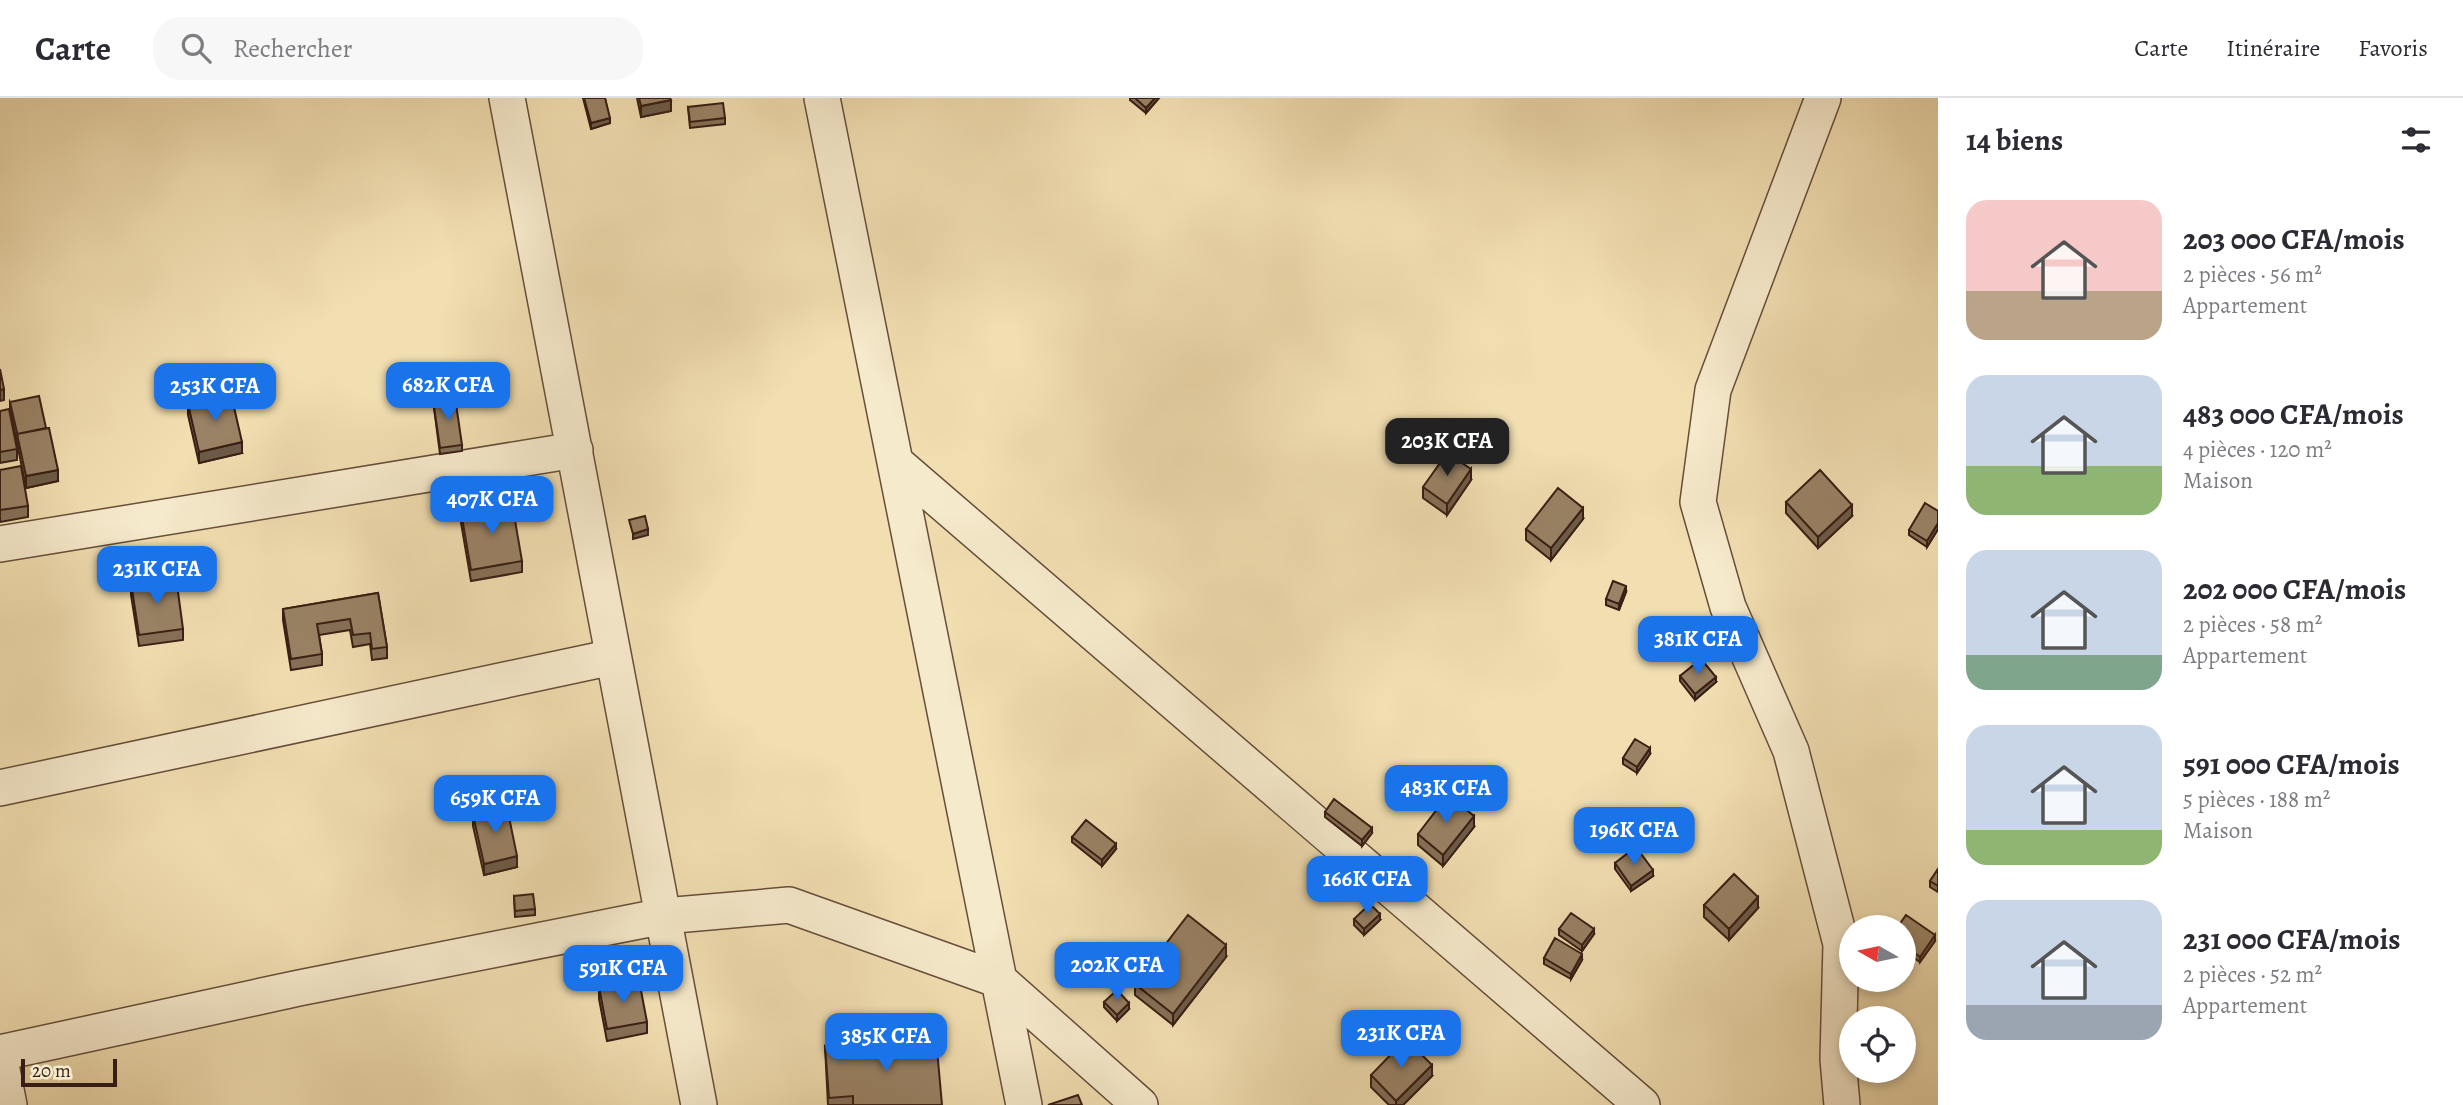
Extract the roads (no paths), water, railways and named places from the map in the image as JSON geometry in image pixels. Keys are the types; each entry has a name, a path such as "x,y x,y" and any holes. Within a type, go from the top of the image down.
{"street":[{"path":"507,98 699,1105"},
{"path":"822,98 1024,1105"},
{"path":"1823,98 1713,390 1698,502 1728,607 1791,751 1841,944 1838,1059 1842,1105"},
{"path":"0,544 575,450"},
{"path":"895,462 1642,1105"},
{"path":"0,788 613,657"},
{"path":"0,1053 299,988 664,916 789,905 999,980 1140,1105"},
{"path":"0,1060 9,1105"}]}
